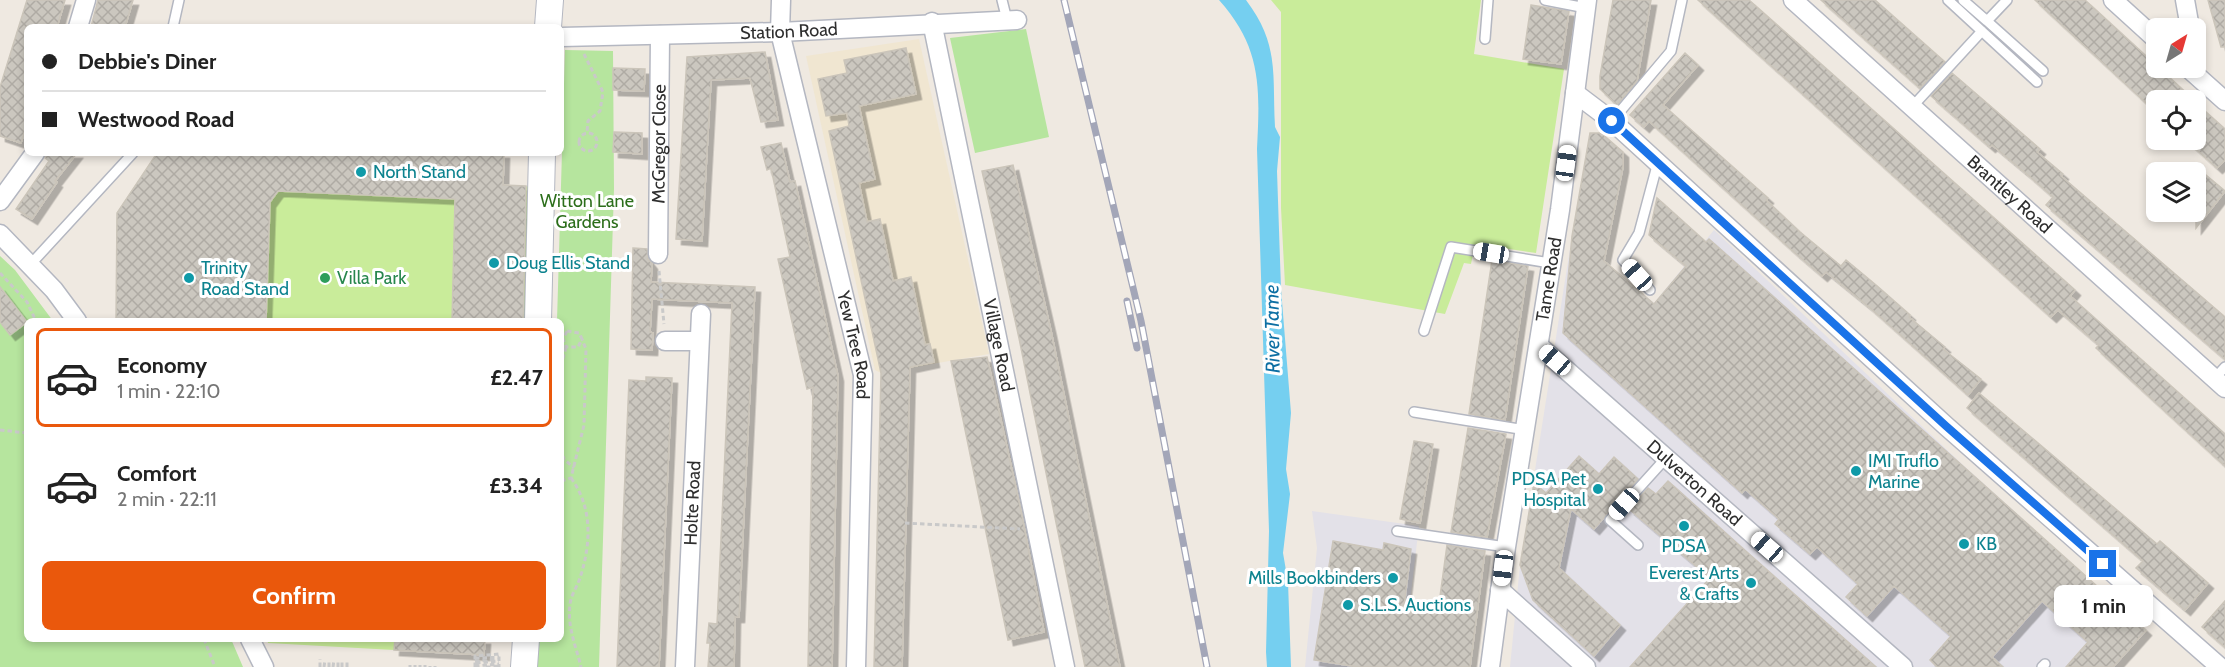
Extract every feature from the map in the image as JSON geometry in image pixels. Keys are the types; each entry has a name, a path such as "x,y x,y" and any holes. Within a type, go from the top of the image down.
{"main road":[{"path":"548,24 550,0"},
{"path":"538,318 542,156"},
{"path":"502,663 523,642"}],"street":[{"path":"79,24 86,0"},
{"name":"Yew Tree Road","path":"781,0 780,32 863,375 856,667"},
{"name":"Brantley Road","path":"1793,0 2221,378"},
{"path":"2112,0 2146,30"},
{"path":"2185,0 2188,18"},
{"name":"Tame Road","path":"1490,667 1506,546 1539,346 1587,4"},
{"name":"Station Road","path":"564,37 780,32 933,22 1012,20"},
{"name":"Village Road","path":"933,22 1065,667"},
{"name":"McGregor Close","path":"658,254 660,35"},
{"path":"2202,78 2225,101"},
{"path":"1575,93 1612,121 1946,426 2220,667"},
{"path":"0,201 33,156"},
{"path":"0,234 54,290 75,318"},
{"name":"Holte Road","path":"686,667 700,314"},
{"path":"665,341 699,341"},
{"name":"Dulverton Road","path":"1539,346 1903,667"},
{"path":"1500,590 1579,665"},
{"path":"252,642 264,667"}],"lane":[{"path":"174,24 179,0"},
{"path":"1002,0 1012,20"},
{"path":"1485,39 1488,0"},
{"path":"1545,0 1587,4"},
{"path":"1612,121 1671,51 1682,0"},
{"path":"1948,0 2037,82"},
{"path":"1964,0 2043,71"},
{"path":"1987,21 2007,0"},
{"path":"1912,107 1982,31"},
{"path":"30,265 130,156"},
{"path":"1650,290 1623,260 1639,233 1658,162"},
{"path":"1424,331 1451,247 1550,263"},
{"path":"1414,412 1526,430"},
{"path":"1638,544 1610,520 1666,458"},
{"path":"1397,531 1506,546"}],"path":[{"path":"581,37 585,55 603,92 600,111 588,121 587,132"},
{"path":"587,132 597,138 596,146 592,150 580,148 578,141 582,134 587,132"},
{"path":"658,254 665,341"},
{"path":"0,273 27,302 35,318"},
{"path":"564,336 567,332 579,333 586,349 584,425 571,477 564,480"},
{"path":"567,347 578,347 582,339"},
{"path":"564,342 567,347 564,356"},
{"path":"0,430 24,434"},
{"path":"564,461 574,468"},
{"path":"571,477 583,493 588,520 587,554 570,602 572,639 581,667"},
{"path":"905,524 1036,528"},
{"path":"205,642 215,667"},
{"path":"333,667 334,660"},
{"path":"333,667 334,660"},
{"path":"333,667 334,660"},
{"path":"476,663 502,663"},
{"path":"486,667 502,663"}],"shaded area":[{"path":"919,39 989,354 881,373 875,370 806,56"},
{"path":"1714,230 1964,466 2146,630 2114,667 1510,667 1520,565 1572,236 1654,303"},
{"path":"1312,511 1419,526 1402,667 1305,667 1317,548"}],"green space":[{"path":"1271,0 1481,0 1474,54 1564,69 1536,253 1475,244 1471,264 1464,263 1445,314 1285,285 1281,208 1281,12"},
{"path":"1026,29 1049,137 975,153 950,38"},
{"name":"Witton Lane Gardens","path":"565,50 613,51 614,189 599,667 535,667 538,642 564,642 564,318 557,318 562,156 564,156"},
{"name":"Villa Park","path":"155,156 504,156 503,185 537,187 533,318 116,318 117,213"},
{"path":"0,256 15,270 51,318 24,318 24,642 232,642 243,667 0,667"},
{"path":"268,642 485,642 484,655"}],"water":[{"name":"River Tame","path":"1219,0 1246,0 1264,32 1272,61 1275,127 1280,137 1277,171 1281,289 1291,413 1286,469 1290,494 1283,553 1288,582 1291,667 1267,667 1266,652 1269,531 1257,149 1258,88 1251,52 1244,35"}],"building":[{"path":"27,0 65,0 58,24 24,24 24,134 21,143 0,136 0,87"},
{"path":"98,0 133,0 126,24 92,24"},
{"path":"1613,0 1651,0 1637,81 1617,105 1600,89 1600,76"},
{"path":"1698,0 1749,0 2075,290 2070,296 2225,434 2225,466 2096,348 2099,345 2058,310 2051,317"},
{"path":"1821,0 1875,0 1945,62 1920,88"},
{"path":"2035,0 2085,0 2146,56 2146,78 2170,78 2183,90 2146,90 2146,103"},
{"path":"2208,0 2225,0 2225,47 2221,47"},
{"path":"1531,5 1569,11 1561,64 1523,59"},
{"path":"906,48 916,94 859,106 875,179 859,183 867,222 880,219 893,281 911,277 925,345 930,344 934,362 910,367 902,667 874,667 881,373 829,131 849,126 847,113 826,116 818,79 847,73 844,60"},
{"path":"765,52 778,120 761,122 750,78 711,80 702,241 676,239 687,57"},
{"path":"1685,53 1698,65 1663,105 1768,198 1766,200 1800,232 1841,266 1846,260 1945,347 1943,349 1981,379 1968,395 1869,307 1826,272 1822,276 1794,252 1649,121 1644,127 1630,115"},
{"path":"613,68 645,69 644,91 613,90"},
{"path":"1952,73 2040,149 2037,152 2063,174 2061,176 2225,317 2225,359 2046,205 2053,197 1931,96"},
{"path":"2206,112 2225,129 2225,160 2217,168 2197,150 2206,150"},
{"path":"614,132 642,133 642,154 613,152"},
{"path":"1590,133 1601,133 1623,152 1623,167 1604,261 1654,304 1686,266 1649,235 1657,198 1706,242 1709,239 2146,630 2113,667 2066,667 2088,642 2042,601 1992,657 2003,667 1937,667 1930,660 1951,636 1894,586 1867,616 1846,597 1858,584 1817,547 1810,554 1775,524 1779,519 1745,489 1742,493 1563,333 1572,236"},
{"path":"781,143 790,182 795,181 838,376 832,667 808,667 813,387 807,389 778,259 790,257 771,168 767,170 761,147"},
{"path":"45,156 75,156 55,181 57,182 32,219 16,209 49,161"},
{"name":"Villa Park","path":"155,156 504,156 503,185 526,186 523,318 452,318 455,199 278,191 270,202 266,318 116,318 117,213"},
{"path":"1013,165 1051,331 1120,667 1085,667 1019,338 982,171"},
{"path":"2206,175 2225,191 2206,215"},
{"path":"633,248 647,249 648,259 652,264 651,282 755,287 739,617 735,617 734,667 708,667 710,643 707,643 709,623 717,624 732,303 652,299 650,332 653,333 652,350 631,349"},
{"path":"1492,260 1528,266 1505,420 1469,414"},
{"path":"0,287 24,318 24,324 10,335 0,322"},
{"path":"987,357 1021,511 1044,632 1008,640 951,361"},
{"path":"646,377 672,378 659,667 617,667 629,380 646,381"},
{"path":"1979,393 2157,544 2160,541 2208,583 2185,610 2136,568 2143,561 1967,408"},
{"path":"1468,428 1506,434 1487,537 1451,532"},
{"path":"1414,441 1433,444 1420,523 1400,519"},
{"path":"1579,456 1599,474 1614,457 1638,479 1594,529 1571,509 1559,568 1620,625 1594,656 1533,600 1520,565 1534,483 1546,493"},
{"path":"1668,481 1876,667 1630,667 1710,578 1629,509 1648,488 1656,494"},
{"path":"1333,541 1383,550 1384,543 1411,549 1404,607 1438,611 1447,545 1485,551 1470,667 1358,667 1314,660"},
{"path":"2225,601 2225,647 2202,627"},
{"path":"395,642 485,642 484,655 394,650"}],"railway":[{"path":"1064,0 1141,321 1207,667"},
{"path":"1127,301 1137,348"}],"place":[{"name":"North Stand","path":"361,172"},
{"name":"Doug Ellis Stand","path":"494,263"},
{"name":"Trinity Road Stand","path":"189,278"},
{"name":"Villa Park","path":"325,278"},
{"name":"IMI Truflo Marine","path":"1856,471"},
{"name":"PDSA Pet Hospital","path":"1598,489"},
{"name":"PDSA","path":"1684,526"},
{"name":"KB","path":"1964,544"},
{"name":"Mills Bookbinders","path":"1393,578"},
{"name":"Everest Arts & Crafts","path":"1751,583"},
{"name":"S.L.S. Auctions","path":"1348,605"}],"route":[{"path":"1612,121 1946,426 2103,564"}]}
